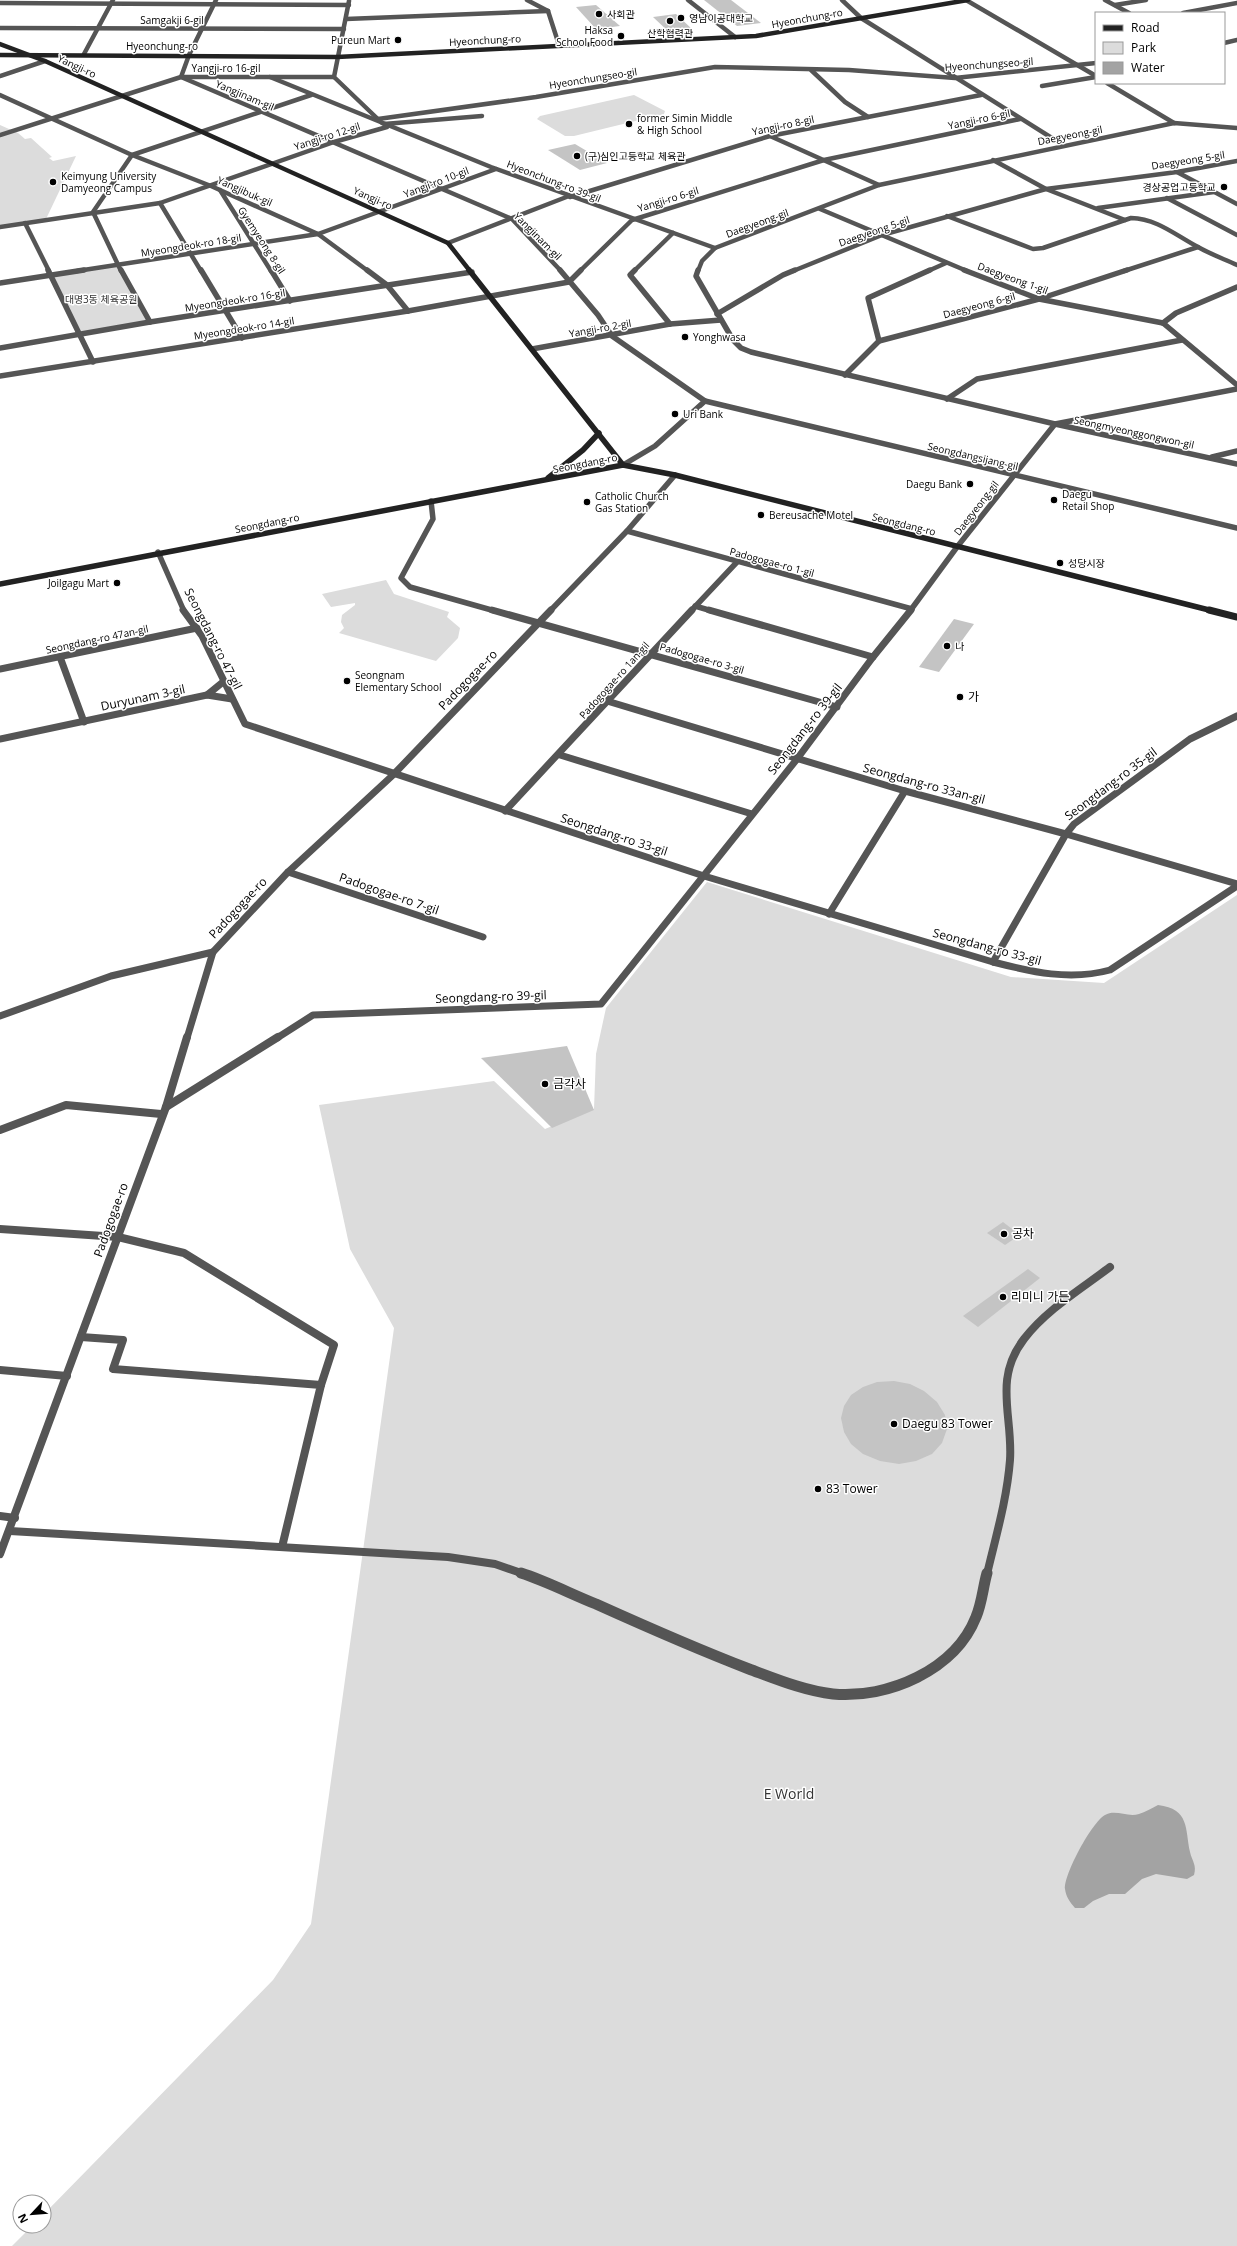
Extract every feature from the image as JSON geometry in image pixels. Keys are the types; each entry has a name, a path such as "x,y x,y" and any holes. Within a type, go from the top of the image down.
{"main road":[{"name":"Hyeonchung-ro","path":"0,56 84,54 338,57 756,36 967,0"},
{"name":"Yangji-ro","path":"0,44 45,61 121,97 201,130 448,243 623,464"},
{"path":"546,479 583,450 599,434"},
{"name":"Seongdang-ro","path":"0,584 158,552 623,464 675,475 1237,617"}],"street":[{"path":"527,0 548,11 559,45"},
{"path":"688,0 735,37"},
{"path":"842,0 861,18 981,95 1063,145"},
{"path":"967,0 1095,75"},
{"path":"1105,0 1127,12"},
{"path":"1115,5 1146,0"},
{"path":"84,54 113,2"},
{"path":"181,77 189,55 215,2"},
{"path":"0,3 349,2 334,77"},
{"path":"1188,12 1237,3"},
{"path":"346,19 548,11"},
{"name":"Samgakji 6-gil","path":"0,28 98,27 344,29"},
{"path":"1225,43 1237,40"},
{"path":"0,76 45,61"},
{"name":"Hyeonchungseo-gil","path":"378,119 544,95 715,67 849,70 955,78 1095,63"},
{"path":"811,70 845,102 868,117"},
{"path":"1042,86 1095,76"},
{"name":"Yangji-ro 16-gil","path":"121,97 181,77 334,77"},
{"name":"Yangjinam-gil","path":"181,77 512,219 540,247 612,336 705,401"},
{"name":"Hyeonchung-ro 39-gil","path":"270,77 385,126 496,169 632,220 715,248"},
{"name":"Hyeonchung-ro 39-gil","path":"334,77 385,126"},
{"path":"1109,84 1174,123"},
{"name":"Yangjibuk-gil","path":"0,95 132,155 219,189 318,234 387,285 408,310"},
{"path":"150,322 118,265 93,212 132,155 201,130 311,95"},
{"name":"Yangji-ro 8-gil","path":"448,243 570,197 770,136 981,95"},
{"path":"0,135 55,119 121,97"},
{"name":"Hyeonchung-ro 39-gil","path":"385,126 482,116"},
{"name":"Yangji-ro 6-gil","path":"569,282 632,220 824,160 1020,119"},
{"name":"Daegyeong-gil","path":"1237,128 1174,123 1063,145 879,185 820,209 715,248 702,261 696,276 721,320 741,348 751,352 846,375 1055,424 1237,389"},
{"name":"Yangji-ro 12-gil","path":"0,226 160,203 334,142 385,126"},
{"path":"770,136 879,185"},
{"path":"993,160 1046,189 1098,208 1125,220"},
{"name":"Daegyeong 5-gil","path":"718,314 784,275 882,235 1046,189 1177,172 1237,160"},
{"name":"Yangji-ro 10-gil","path":"382,212 496,169"},
{"path":"1177,172 1237,204"},
{"name":"Gyemyeong 8-gil","path":"219,189 290,301"},
{"path":"1098,208 1214,192"},
{"path":"1167,198 1237,235"},
{"path":"160,203 242,338"},
{"name":"Daegyeong 1-gil","path":"820,209 946,263 1039,298 1163,322"},
{"name":"Myeongdeok-ro 18-gil","path":"0,283 318,234 382,212"},
{"path":"947,216 1032,249 1043,248 1125,220 1142,217 1152,220 1198,247 1237,265"},
{"path":"24,223 93,362"},
{"path":"670,324 630,275 673,233"},
{"name":"Daegyeong 6-gil","path":"879,340 1039,298 1198,247"},
{"path":"846,375 879,340 868,298 946,263"},
{"name":"Myeongdeok-ro 16-gil","path":"1,348 150,322 226,312 472,272"},
{"path":"490,296 569,282"},
{"path":"1237,287 1176,313 1163,322 1182,340 1237,385"},
{"name":"Myeongdeok-ro 14-gil","path":"0,376 242,338 490,296"},
{"name":"Yangji-ro 2-gil","path":"532,349 612,336 670,324 721,320"},
{"path":"947,399 978,379 1182,340"},
{"path":"0,342 1,348"},
{"path":"623,464 655,446 705,401"},
{"name":"Seongdangsijang-gil","path":"705,401 1237,528"},
{"name":"Daegyeong-gil","path":"957,547 1055,424"},
{"name":"Seongmyeonggongwon-gil","path":"1055,424 1237,464"},
{"name":"Seongmyeonggongwon-gil","path":"1209,457 1237,451"},
{"name":"Padogogae-ro","path":"0,1554 15,1518 162,1114 166,1107 213,952 288,872 394,775 627,531 675,475"},
{"name":"Padogogae-ro 3-gil","path":"431,501 433,519 401,578 403,582 427,594 651,653 837,707"},
{"name":"Padogogae-ro 1-gil","path":"627,531 912,609"},
{"name":"Seongdang-ro 39-gil","path":"166,1107 313,1015 601,1004 797,759 837,707 873,656 912,609 957,547"},
{"name":"Seongdang-ro 47-gil","path":"158,552 172,579 182,608 197,628 245,724 394,775"},
{"name":"Padogogae-ro 1an-gil","path":"505,811 560,756 651,653 737,562"},
{"path":"695,606 873,656"},
{"name":"Seongdang-ro 47an-gil","path":"0,669 197,628"},
{"path":"60,657 84,722"},
{"path":"207,696 223,682"},
{"path":"207,696 232,699"},
{"name":"Duryunam 3-gil","path":"0,739 207,696"},
{"name":"Seongdang-ro 33an-gil","path":"607,702 905,792 1066,834 1237,885"},
{"name":"Seongdang-ro 35-gil","path":"993,962 1066,834 1074,824 1190,739 1237,716"},
{"path":"560,756 752,814"},
{"name":"Seongdang-ro 33-gil","path":"394,775 704,876 1030,972 1056,975 1098,975 1110,970 1237,885"},
{"path":"829,914 905,792"},
{"name":"Padogogae-ro 7-gil","path":"288,872 483,937"},
{"path":"0,1015 111,976 213,952"},
{"path":"0,1130 66,1105 162,1114"},
{"path":"0,1229 118,1237 184,1254 334,1345 321,1385 282,1547"},
{"path":"10,1531 448,1557 495,1564 531,1576 707,1653 785,1682 833,1694 859,1694 876,1691 911,1680 935,1667 958,1646 976,1617 1004,1504 1010,1459 1006,1378 1012,1359 1024,1340 1041,1320 1110,1268"},
{"path":"81,1337 123,1340 113,1370 321,1385"},
{"path":"0,1370 67,1376"},
{"path":"0,1516 15,1518"}],"green space":[{"path":"634,95 665,111 664,114 574,136 565,136 537,119 540,116"},
{"path":"0,125 18,133 25,139 31,138 52,157 49,158 53,161 76,156 46,219 0,227"},
{"name":"대명3동 체육공원","path":"118,265 150,322 80,335 51,275"},
{"path":"386,580 394,594 449,612 447,617 460,628 458,638 436,661 339,633 344,628 341,622 342,615 355,605 355,603 331,607 322,594"},
{"name":"E World","path":"707,882 1011,977 1104,983 1237,895 1237,2246 12,2246 24,2234 52,2234 52,2206 273,1980 311,1924 394,1328 350,1249 319,1105 494,1081 545,1129 594,1109 596,1054 606,1008"}],"water":[{"path":"1158,1805 1168,1807 1176,1811 1184,1821 1190,1852 1195,1866 1194,1875 1187,1879 1156,1874 1142,1879 1125,1894 1109,1894 1093,1901 1084,1908 1075,1908 1066,1894 1066,1882 1074,1861 1093,1827 1109,1813 1135,1815"}],"building":[{"path":"704,0 731,0 761,23 737,26"},
{"name":"사회관","path":"596,5 620,26 596,29 576,7"},
{"name":"산학협력관","path":"676,14 693,30 670,33 653,17"},
{"name":"(구)심인고등학교 체육관","path":"575,144 607,163 580,170 548,150"},
{"name":"나","path":"954,619 974,624 939,672 919,667"},
{"name":"금각사","path":"567,1046 594,1110 552,1128 481,1058"},
{"name":"공차","path":"1003,1222 1020,1235 1005,1245 987,1233"},
{"name":"리미니 가든","path":"1028,1269 1040,1278 978,1327 963,1316"},
{"name":"Daegu 83 Tower","path":"894,1381 910,1384 924,1391 937,1402 945,1415 947,1429 942,1443 932,1454 916,1461 899,1464 880,1461 863,1454 851,1444 844,1432 841,1418 844,1406 851,1395 863,1387 877,1382"}],"place":[{"name":"사회관","path":"599,14"},
{"name":"영남이공대학교","path":"681,18"},
{"name":"산학협력관","path":"670,21"},
{"name":"Haksa School Food","path":"621,36"},
{"name":"Pureun Mart","path":"398,40"},
{"name":"former Simin Middle & High School","path":"629,124"},
{"name":"(구)심인고등학교 체육관","path":"577,156"},
{"name":"Keimyung University Damyeong Campus","path":"53,182"},
{"name":"경상공업고등학교","path":"1224,187"},
{"name":"Yonghwasa","path":"685,337"},
{"name":"Uri Bank","path":"675,414"},
{"name":"Daegu Bank","path":"970,484"},
{"name":"Daegu Retail Shop","path":"1054,500"},
{"name":"Catholic Church Gas Station","path":"587,502"},
{"name":"Bereusache Motel","path":"761,515"},
{"name":"성당시장","path":"1060,563"},
{"name":"Joilgagu Mart","path":"117,583"},
{"name":"나","path":"947,646"},
{"name":"Seongnam Elementary School","path":"347,681"},
{"name":"가","path":"960,697"},
{"name":"금각사","path":"545,1084"},
{"name":"공차","path":"1004,1234"},
{"name":"리미니 가든","path":"1003,1297"},
{"name":"Daegu 83 Tower","path":"894,1424"},
{"name":"83 Tower","path":"818,1489"}]}
